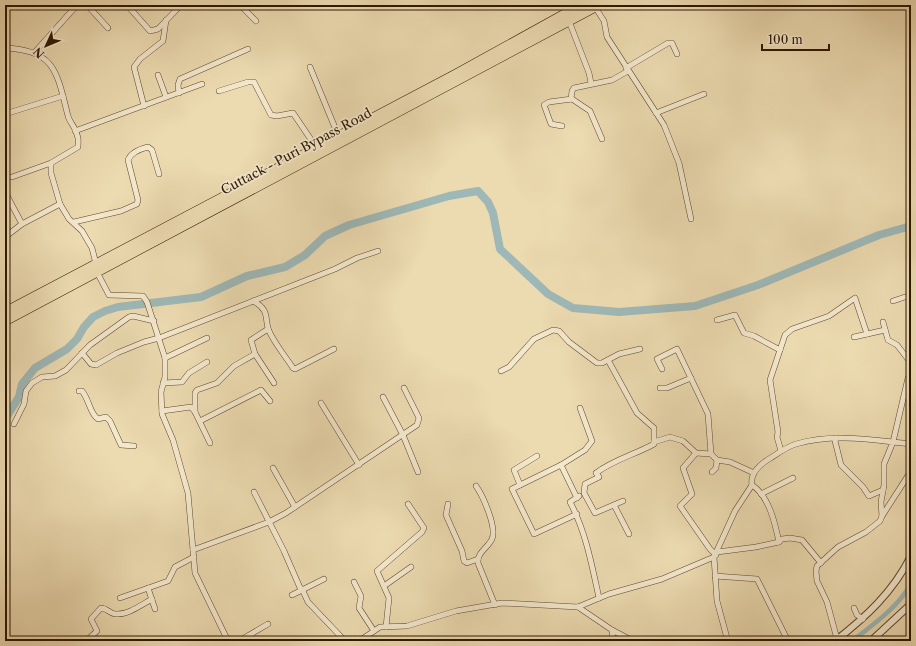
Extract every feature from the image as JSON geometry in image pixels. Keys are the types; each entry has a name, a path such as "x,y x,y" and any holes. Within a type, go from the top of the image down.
{"highway":[{"name":"Cuttack - Puri Bypass Road","path":"5,321 97,268 338,135 475,64 580,5"},
{"name":"Cuttack - Puri Bypass Road","path":"5,312 97,268 597,6"}],"street":[{"path":"35,52 77,5"},
{"path":"87,5 108,28"},
{"path":"126,5 150,32 158,29 181,5"},
{"path":"240,5 256,21"},
{"path":"597,6 604,21 607,37 664,126 679,163 691,219"},
{"path":"144,106 134,67 140,59 163,41 166,20"},
{"path":"570,21 589,73 591,83"},
{"path":"571,99 574,88 591,83 612,80 640,58 668,43 672,43 677,54"},
{"path":"5,48 23,49 35,52 51,63 71,124 78,134 78,147 52,163 12,177"},
{"path":"179,93 178,85 180,79 248,49"},
{"path":"310,67 338,135"},
{"path":"158,75 166,97"},
{"path":"219,92 248,82 254,82 271,115 277,116 284,113 293,113 316,148"},
{"path":"75,131 202,84"},
{"path":"656,113 704,94"},
{"path":"5,114 63,96"},
{"path":"562,126 551,124 544,105 549,102 571,99 590,111 602,139"},
{"path":"74,222 121,211 137,204 138,200 128,160 130,155 137,151 148,148 152,150 159,174"},
{"path":"52,163 51,173 60,204 82,231 92,248 97,268 109,295 143,296 147,302 165,358 162,411 173,440 188,493 196,573 228,641"},
{"path":"5,192 22,224"},
{"path":"5,237 22,224 60,204"},
{"path":"82,354 91,364 96,365 124,350 159,338 378,251"},
{"path":"893,301 911,295"},
{"path":"781,451 777,437 778,432 770,384 772,372 788,332 829,316 855,298 867,334"},
{"path":"253,301 259,304 265,312 268,330 292,368 295,369 334,349"},
{"path":"717,320 735,315 744,333 754,336 780,350"},
{"path":"14,424 24,404 28,387 42,377 61,374 90,345 129,318 133,316 153,319"},
{"path":"883,322 888,340 897,345 911,363"},
{"path":"268,330 250,340 255,354 274,383"},
{"path":"501,371 510,367 534,339 553,330 563,335 569,342 596,363 602,363 619,354 640,349"},
{"path":"854,338 885,330"},
{"path":"165,358 207,338"},
{"path":"662,369 657,359 677,349 708,414 711,454 717,460 730,462 754,473"},
{"path":"195,412 197,402 195,393 197,390 217,383 234,366 255,354"},
{"path":"608,360 637,413 654,428 654,442"},
{"path":"163,383 182,382 189,373 207,362"},
{"path":"882,516 881,502 884,464 893,442 908,378 911,372"},
{"path":"660,388 667,388 690,378"},
{"path":"193,550 269,522 295,507 417,425 419,422 404,388"},
{"path":"200,421 261,390 270,401"},
{"path":"79,391 82,391 85,394 95,416 98,419 106,417 110,421 120,443 128,447 134,446"},
{"path":"384,397 403,435 418,472"},
{"path":"321,404 359,465"},
{"path":"162,411 190,407 195,412 210,443"},
{"path":"577,514 534,534 512,489 561,465 585,450 592,441 580,408"},
{"path":"623,501 595,513 584,493 585,484 599,478 596,472 620,457 638,453 654,444 654,442 670,437 683,441 696,453 711,454"},
{"path":"779,542 775,524 761,494 752,485 751,480 754,473 763,463 781,451 796,444 843,437 911,444"},
{"path":"836,438 835,441 841,465 863,486 870,496 883,490"},
{"path":"696,453 683,468 692,494 680,506 710,549 716,555"},
{"path":"520,485 514,470 536,456"},
{"path":"712,472 716,468 717,460"},
{"path":"561,465 577,498"},
{"path":"273,468 295,507"},
{"path":"911,471 877,524 838,547 821,563 816,571 816,581 829,609 836,640 863,619 882,601 903,572 911,556"},
{"path":"761,494 793,478"},
{"path":"732,641 727,638 717,601 715,576 716,555 735,511 752,485"},
{"path":"448,504 446,515 462,551 464,561 467,563 478,559 492,539 493,534 488,511 481,493 476,486"},
{"path":"254,492 308,602 345,641"},
{"path":"584,493 570,502 577,514 599,598"},
{"path":"386,627 389,598 377,573 379,568 417,537 424,528 408,504"},
{"path":"614,505 629,534"},
{"path":"359,641 380,627 407,626 456,611 495,604 578,607 599,598 662,579 716,555 779,542 782,538 802,540 821,563"},
{"path":"120,598 168,581 175,567 194,557"},
{"path":"478,559 495,604"},
{"path":"384,586 411,568"},
{"path":"715,576 757,579 788,641"},
{"path":"292,595 324,579"},
{"path":"354,582 361,596 359,608 374,631"},
{"path":"148,588 155,609"},
{"path":"86,641 97,631 91,619 101,608 112,613 121,613 130,611 152,599"},
{"path":"871,641 911,604"},
{"path":"578,607 612,630 633,641"},
{"path":"854,608 857,615 863,619"},
{"path":"239,641 268,624"},
{"path":"612,630 613,641"}],"waterway":[{"path":"5,419 19,397 22,384 35,368 67,349 77,339 84,327 93,317 118,307 201,297 247,276 285,267 305,255 325,236 349,225 449,196 478,191 488,202 493,213 500,249 548,294 573,308 619,312 695,306 758,285 879,235 911,226"},
{"path":"852,641 877,622 892,608 911,584"}]}
